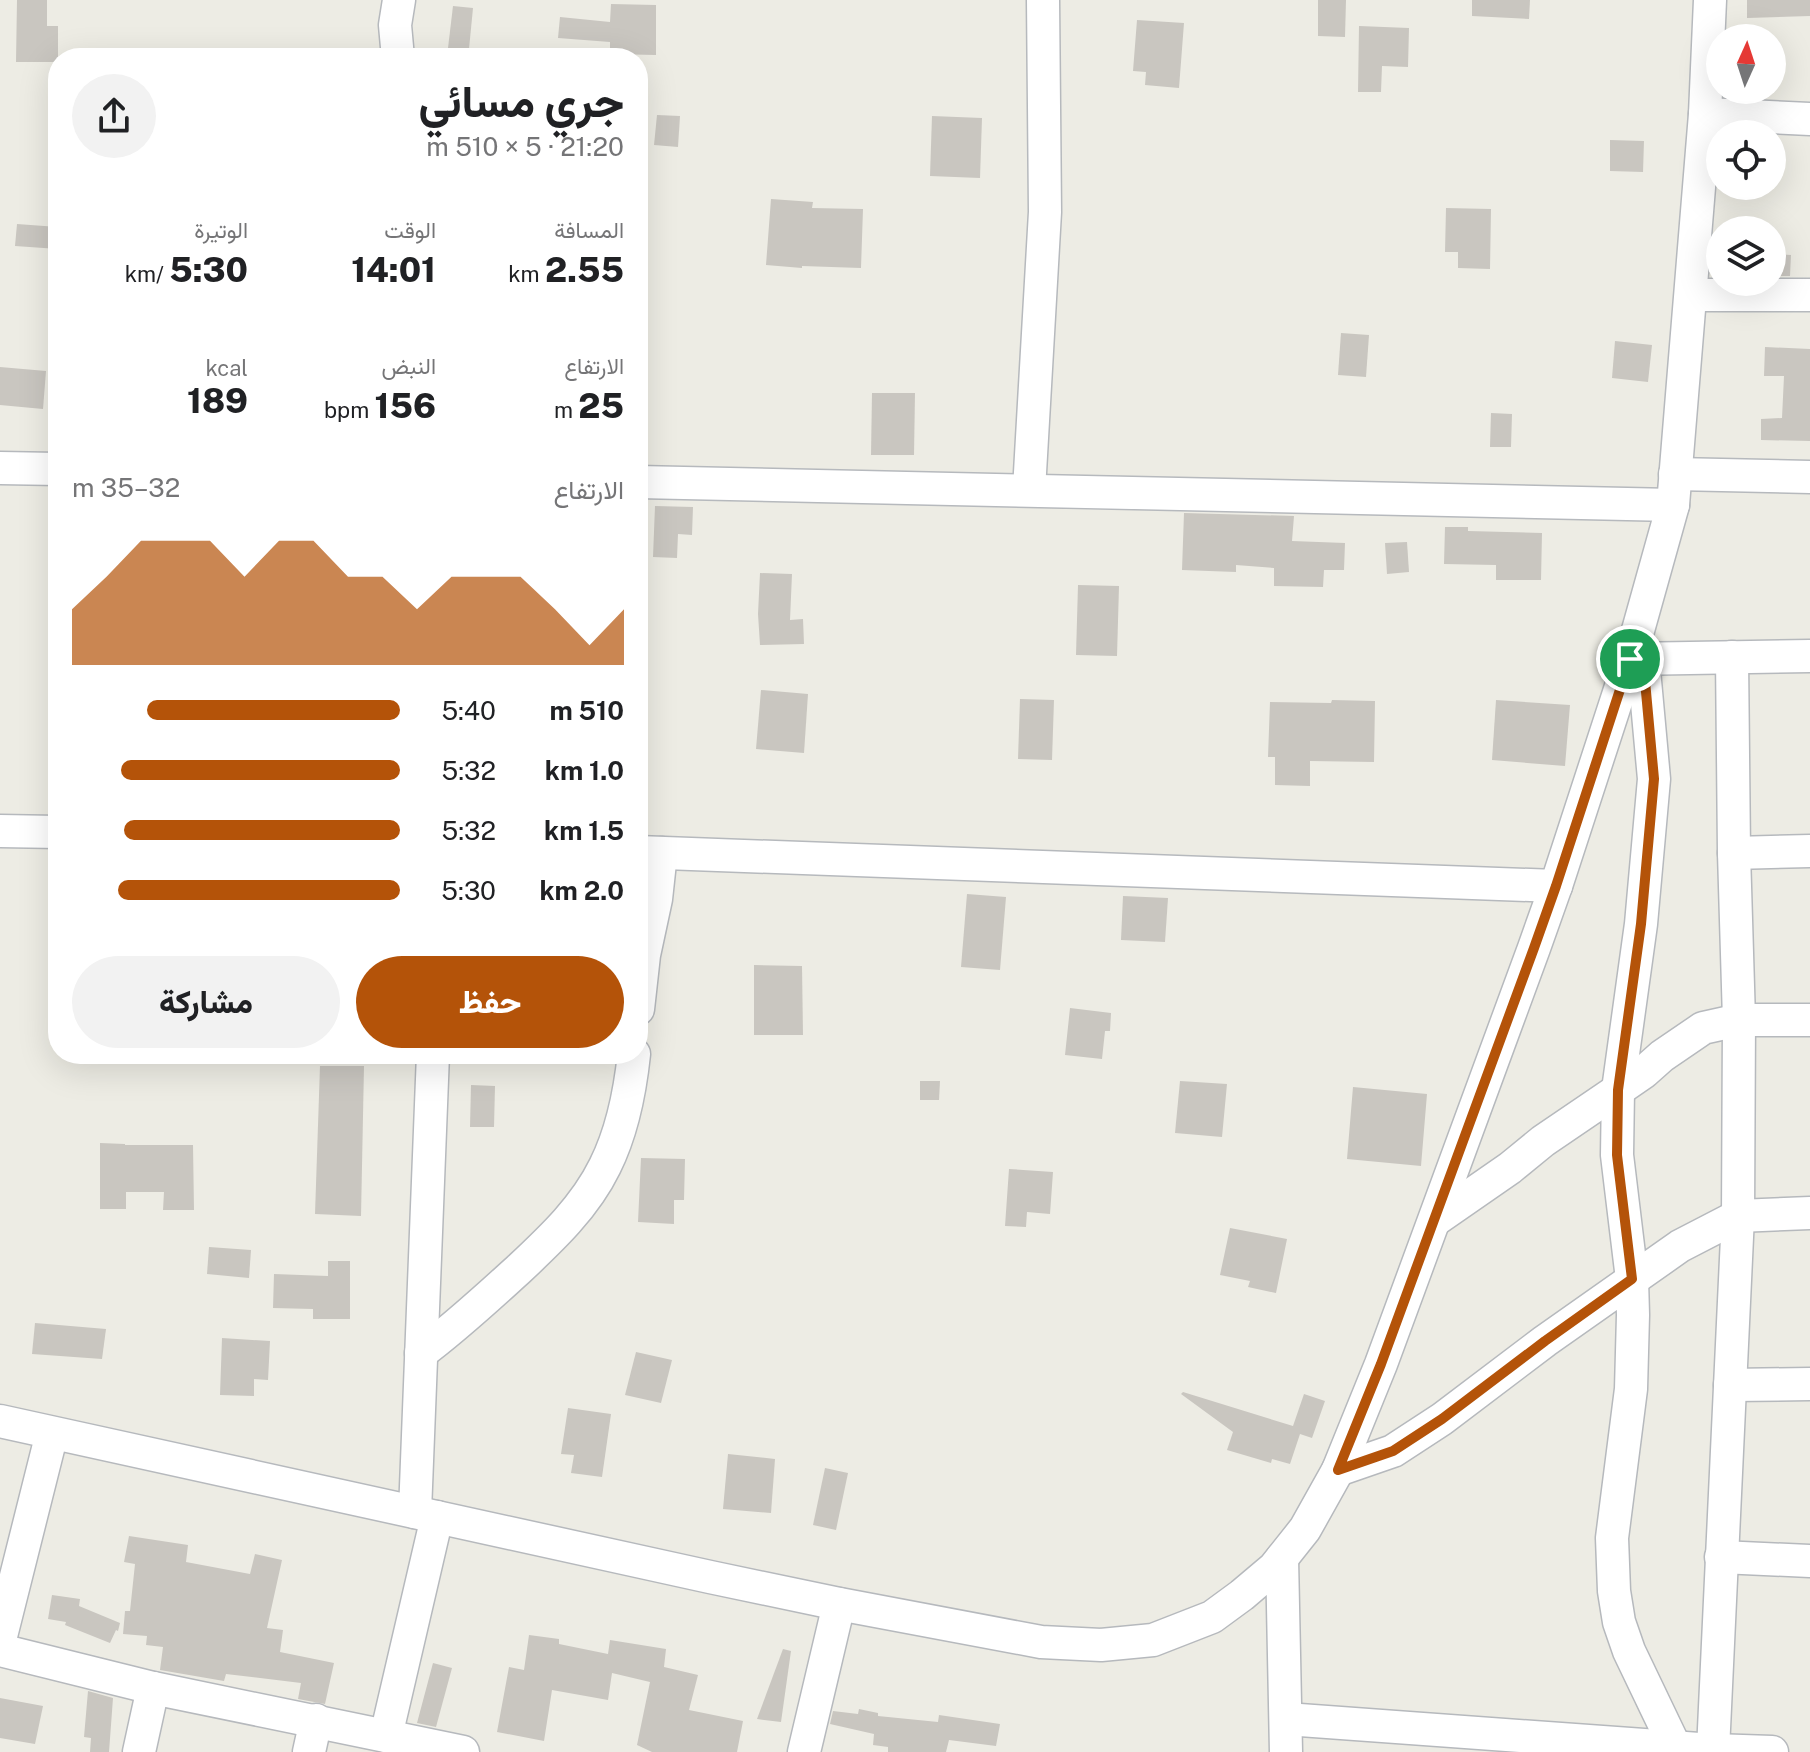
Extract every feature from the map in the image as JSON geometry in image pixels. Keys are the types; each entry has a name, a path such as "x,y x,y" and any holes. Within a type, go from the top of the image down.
{"street":[{"path":"397,48 395,25 399,0"},
{"path":"1029,490 1045,212 1043,0"},
{"path":"0,1421 839,1604 1041,1642 1101,1645 1153,1640 1212,1617 1253,1586 1274,1568 1305,1529 1338,1470 1435,1220 1637,659 1674,489 1705,114 1710,0"},
{"path":"1705,114 1810,119"},
{"path":"1691,295 1810,295"},
{"path":"0,468 48,469"},
{"path":"648,482 1029,490 1674,489 1810,477"},
{"path":"1637,659 1810,656"},
{"path":"1713,1750 1738,1216 1739,1020 1732,657"},
{"path":"1637,659 1654,779 1641,924 1618,1090 1617,1155 1632,1279 1631,1389 1612,1538 1614,1591 1619,1622 1668,1749"},
{"path":"0,831 48,832"},
{"path":"1734,853 1810,851"},
{"path":"648,936 656,899 649,853 1556,886"},
{"path":"1435,1220 1703,1028 1739,1020 1810,1020"},
{"path":"386,1736 426,1514 421,1353 433,1064"},
{"path":"421,1353 456,1327 542,1247 565,1225 589,1194 605,1165 620,1126 633,1064"},
{"path":"1338,1470 1393,1451 1442,1419 1545,1341 1680,1246 1738,1216 1810,1213"},
{"path":"1730,1385 1810,1384"},
{"path":"0,1640 52,1433"},
{"path":"1721,1557 1810,1561"},
{"path":"1282,1558 1286,1752"},
{"path":"804,1752 839,1604"},
{"path":"0,1650 153,1688 463,1752"},
{"path":"139,1752 153,1688"},
{"path":"1286,1719 1668,1749 1772,1752"},
{"path":"309,1752 316,1720"}],"building":[{"path":"17,0 47,0 47,26 58,26 58,48 48,48 48,62 16,62"},
{"path":"1318,0 1346,0 1345,37 1318,36"},
{"path":"1472,0 1530,0 1529,19 1472,16"},
{"path":"1747,0 1810,0 1810,16 1747,18"},
{"path":"611,4 656,5 656,55 648,55 648,48 610,48 610,42 558,38 560,17 610,22"},
{"path":"453,6 473,8 469,48 448,48"},
{"path":"1137,20 1184,23 1179,88 1145,85 1146,72 1133,71"},
{"path":"1359,26 1409,28 1408,67 1382,66 1381,92 1358,92"},
{"path":"657,115 680,116 678,147 654,145"},
{"path":"932,116 982,118 980,178 930,176"},
{"path":"1610,140 1644,141 1643,172 1610,171"},
{"path":"771,199 813,202 812,208 863,209 861,268 766,265"},
{"path":"1446,208 1491,209 1490,269 1458,268 1458,252 1445,252"},
{"path":"17,224 48,226 48,248 15,246"},
{"path":"1786,255 1791,255 1790,276 1786,276"},
{"path":"1341,333 1369,335 1366,377 1338,375"},
{"path":"1615,341 1652,345 1648,382 1612,378"},
{"path":"1765,347 1810,349 1810,441 1761,440 1761,419 1782,418 1784,376 1764,376"},
{"path":"0,367 46,371 43,409 0,405"},
{"path":"872,393 915,393 914,455 871,455"},
{"path":"1491,413 1512,414 1511,447 1490,447"},
{"path":"655,506 693,507 692,535 678,534 677,558 653,557"},
{"path":"1184,513 1294,516 1292,541 1345,543 1344,570 1324,570 1323,587 1274,586 1274,568 1236,565 1236,572 1182,570"},
{"path":"1445,527 1468,527 1468,531 1542,533 1541,580 1496,580 1496,565 1444,564"},
{"path":"1407,542 1409,572 1387,574 1385,543"},
{"path":"760,573 792,574 790,620 803,619 804,644 760,645"},
{"path":"1078,585 1119,586 1117,656 1076,655"},
{"path":"761,690 808,694 804,753 756,749"},
{"path":"1020,699 1054,700 1052,760 1018,759"},
{"path":"1332,700 1375,701 1374,762 1310,761 1310,786 1275,785 1275,757 1268,757 1270,702 1331,703"},
{"path":"1496,700 1570,705 1565,766 1492,760"},
{"path":"967,894 1006,897 1000,970 961,967"},
{"path":"1123,896 1168,898 1165,942 1121,940"},
{"path":"754,965 802,966 803,1035 754,1035"},
{"path":"1070,1008 1111,1013 1110,1031 1105,1031 1102,1059 1065,1055"},
{"path":"320,1066 364,1066 361,1216 315,1214"},
{"path":"920,1081 940,1081 939,1100 920,1100"},
{"path":"1180,1081 1227,1084 1222,1137 1175,1133"},
{"path":"471,1085 495,1086 494,1127 470,1127"},
{"path":"1353,1087 1427,1094 1421,1166 1347,1159"},
{"path":"100,1143 193,1145 194,1210 163,1210 164,1192 126,1192 126,1209 100,1209"},
{"path":"641,1158 685,1159 684,1200 674,1200 674,1224 638,1222"},
{"path":"1009,1169 1053,1172 1050,1214 1027,1212 1026,1227 1005,1226"},
{"path":"1230,1228 1287,1239 1276,1293 1248,1287 1250,1281 1220,1275"},
{"path":"209,1247 251,1250 249,1278 207,1274"},
{"path":"328,1261 350,1261 350,1319 313,1319 313,1309 273,1308 274,1274 328,1276"},
{"path":"35,1323 106,1329 102,1359 32,1354"},
{"path":"222,1338 270,1341 268,1380 254,1379 254,1396 220,1395"},
{"path":"636,1352 672,1360 661,1403 625,1395"},
{"path":"1183,1392 1293,1426 1304,1394 1325,1401 1312,1438 1300,1434 1290,1464 1272,1459 1271,1463 1227,1450 1233,1432 1181,1394"},
{"path":"568,1408 611,1414 602,1477 571,1473 574,1455 561,1454"},
{"path":"728,1454 775,1459 771,1513 723,1509"},
{"path":"825,1468 848,1473 836,1530 813,1525"},
{"path":"129,1536 188,1545 186,1562 250,1574 255,1554 282,1560 267,1628 283,1630 280,1652 334,1663 325,1704 298,1699 301,1683 226,1674 224,1681 160,1670 163,1647 146,1645 147,1636 123,1634 125,1611 130,1611 135,1564 124,1562"},
{"path":"52,1595 80,1599 79,1606 120,1623 110,1643 65,1625 66,1622 48,1619"},
{"path":"529,1635 559,1639 559,1644 608,1654 610,1640 666,1649 664,1667 698,1675 689,1710 743,1721 737,1752 652,1752 637,1745 650,1682 612,1673 608,1700 552,1690 544,1741 497,1732 509,1667 524,1670"},
{"path":"783,1649 791,1651 781,1722 757,1719"},
{"path":"433,1663 452,1668 436,1727 417,1723"},
{"path":"88,1691 113,1698 109,1752 90,1752 91,1738 84,1737"},
{"path":"0,1698 43,1706 35,1744 0,1738"},
{"path":"859,1709 878,1713 878,1716 938,1722 939,1715 1000,1724 996,1746 949,1740 946,1752 888,1752 888,1747 873,1745 874,1734 830,1724 833,1711 858,1714"}],"route":[{"path":"1630,659 1643,659 1654,779 1641,924 1618,1090 1617,1155 1632,1279 1442,1419 1393,1451 1338,1470 1381,1364 1534,948 1630,659"}]}
